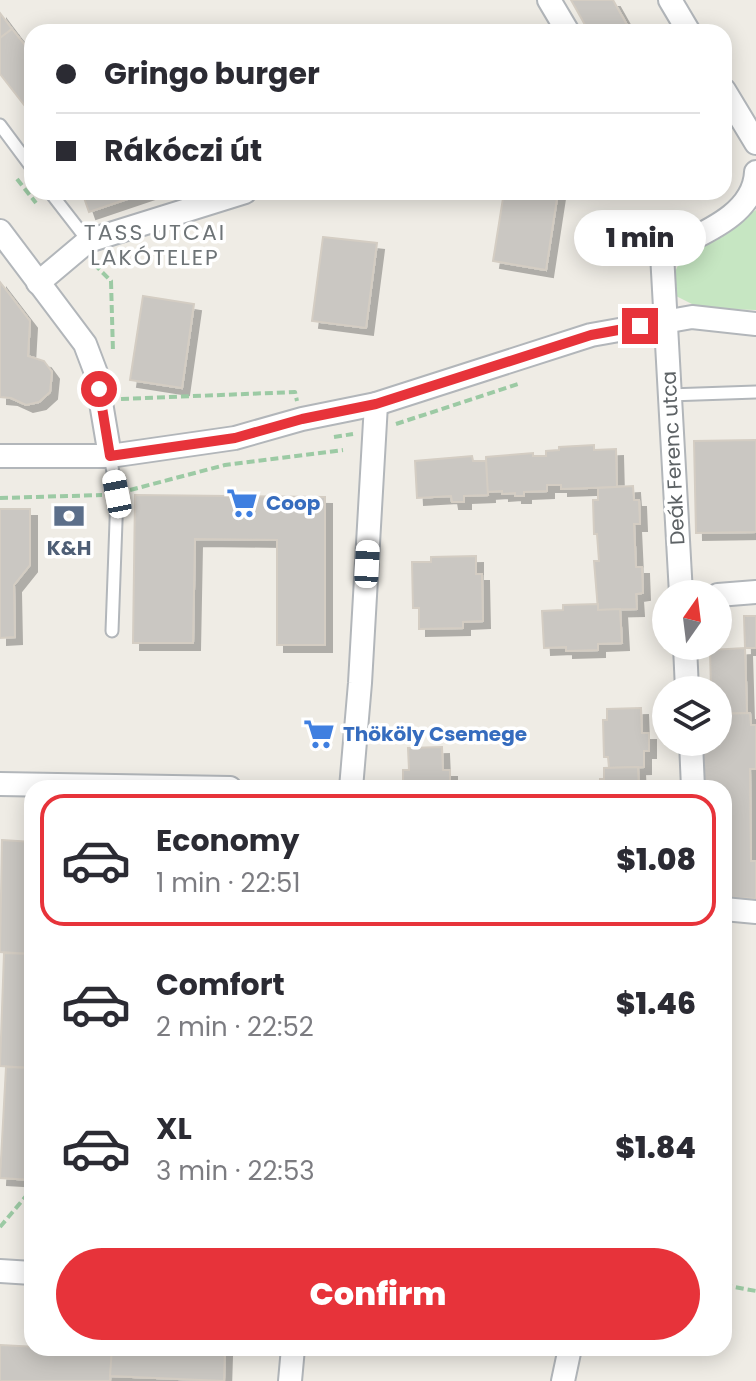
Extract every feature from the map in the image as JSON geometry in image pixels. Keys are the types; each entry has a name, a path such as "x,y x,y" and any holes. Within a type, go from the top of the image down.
{"street":[{"path":"549,0 563,24"},
{"path":"670,0 684,24"},
{"path":"732,103 756,143"},
{"name":"Deák Ferenc utca","path":"680,580 662,254 738,212 755,187 756,172"},
{"path":"38,283 83,245 221,200"},
{"path":"0,231 85,344 96,373 110,456"},
{"path":"0,456 110,456 235,438 302,419 376,404 591,335 692,317 756,324"},
{"path":"348,780 360,683 376,404"},
{"path":"732,594 756,592"},
{"path":"692,756 693,780"},
{"path":"0,784 24,784"},
{"path":"732,910 756,912"},
{"path":"0,1271 24,1272"},
{"path":"290,1381 292,1356"},
{"path":"563,1381 568,1356"}],"lane":[{"path":"0,125 24,157"},
{"path":"55,200 83,245"},
{"path":"669,395 756,392"},
{"path":"110,456 117,494 112,631"}],"path":[{"path":"17,179 24,188"},
{"path":"34,200 43,212"},
{"path":"83,245 111,281 113,354"},
{"path":"330,437 374,431 523,382"},
{"path":"114,399 295,392 302,419"},
{"path":"0,498 117,494 225,465 343,450"},
{"path":"0,1227 24,1198"},
{"path":"732,1286 756,1291"}],"green space":[{"path":"756,210 756,310 700,308 676,296 674,274 683,255"}],"building":[{"path":"571,0 613,0 626,24 584,24"},
{"path":"0,13 12,29 0,38"},
{"path":"12,29 24,44 24,105 0,74 0,38"},
{"path":"85,200 124,200 89,212"},
{"path":"503,200 557,200 546,270 493,261"},
{"path":"323,237 377,243 366,328 312,321"},
{"path":"0,282 30,321 28,356 44,361 52,372 50,392 39,402 26,405 0,397"},
{"path":"143,296 194,304 182,388 130,380"},
{"path":"756,440 756,532 696,533 694,441"},
{"path":"594,445 594,450 616,449 617,487 561,489 561,485 547,485 547,491 524,492 524,496 502,494 502,491 487,492 486,457 533,453 533,456 546,456 546,451 559,450 559,447"},
{"path":"472,456 473,461 486,461 488,495 464,496 464,502 452,502 451,496 417,498 415,461"},
{"path":"633,486 634,500 639,500 640,524 634,524 636,567 642,567 643,593 636,594 637,609 598,610 594,561 599,561 593,500 598,500 598,488"},
{"path":"135,495 325,497 325,645 277,645 277,540 195,539 193,643 133,643"},
{"path":"0,509 30,509 30,565 14,585 15,637 0,638"},
{"path":"476,556 476,574 482,574 483,621 463,622 463,628 419,629 419,608 413,608 412,562 431,562 431,557"},
{"path":"598,604 598,610 620,609 622,643 598,644 598,650 544,648 542,611 563,610 563,605"},
{"path":"744,616 756,616 756,648 745,648"},
{"path":"745,648 747,713 732,714 732,676 711,676 710,660 732,660 732,649"},
{"path":"641,708 642,733 649,733 649,751 644,751 644,767 609,768 608,757 604,757 603,720 607,720 607,709"},
{"path":"750,713 751,725 756,725 756,769 750,769 751,861 756,861 756,899 732,898 732,780 704,780 703,756 732,756 732,714"},
{"path":"442,747 443,770 450,770 450,780 403,780 403,770 409,770 408,748"},
{"path":"638,767 639,780 600,780 604,779 604,768"},
{"path":"2,840 24,841 24,954 0,952"},
{"path":"4,953 24,954 24,1068 0,1066"},
{"path":"6,1067 24,1068 24,1180 0,1178"},
{"path":"0,1345 24,1346 24,1356 112,1356 110,1381 0,1381"},
{"path":"111,1356 225,1356 224,1381 110,1376"}],"place":[{"name":"Coop","path":"242,503"},
{"name":"K&H","path":"69,516"},
{"name":"Thököly Csemege","path":"319,734"}],"district":[{"name":"TASS UTCAI LAKÓTELEP","path":"155,244"}],"route":[{"path":"99,389 110,456 163,450 235,438 302,419 376,404 591,335 640,326"}]}
